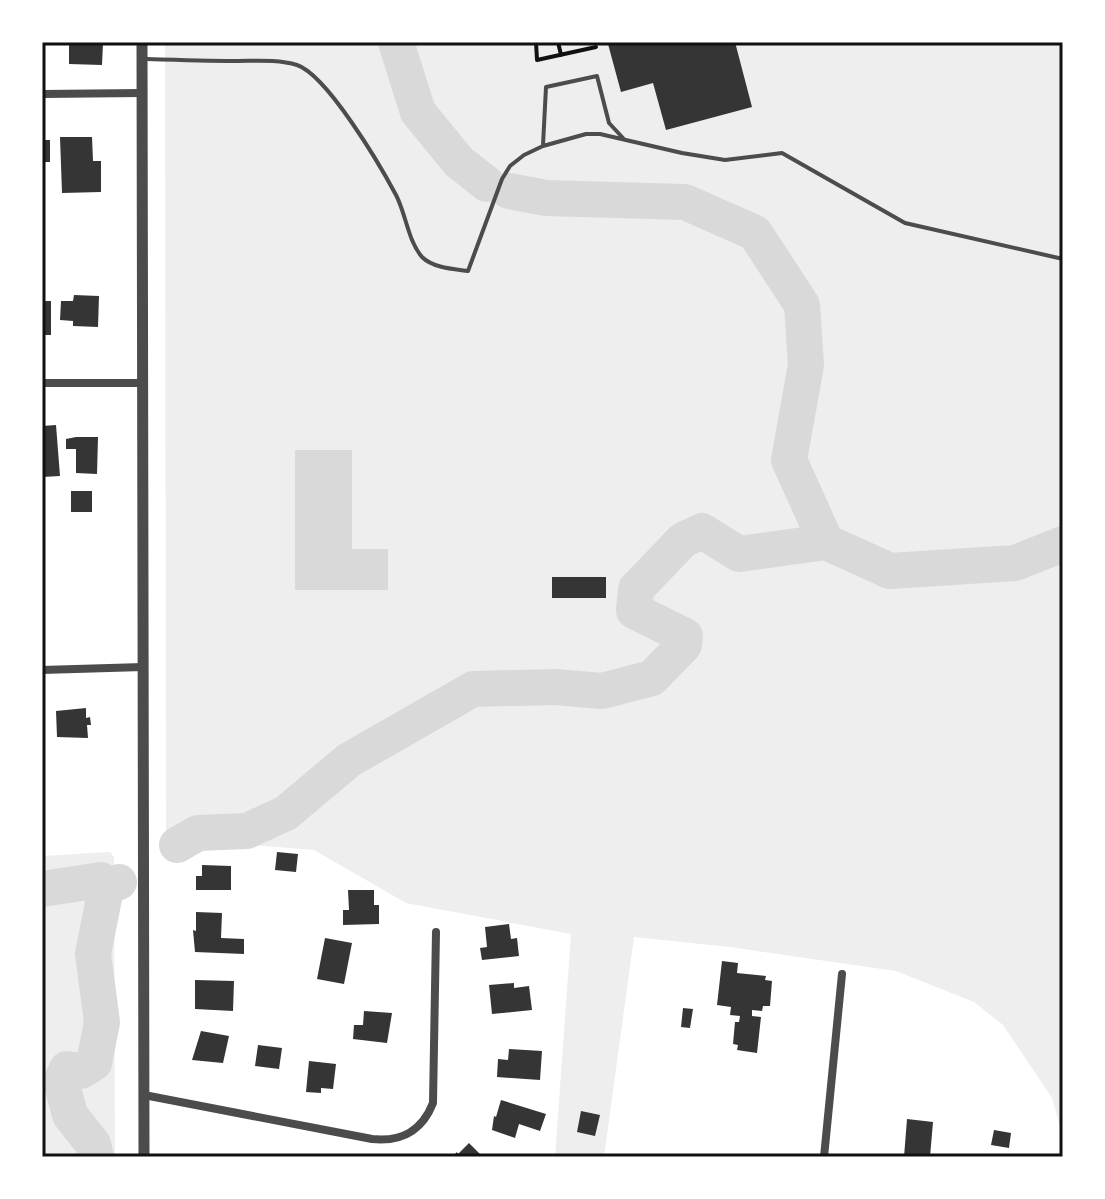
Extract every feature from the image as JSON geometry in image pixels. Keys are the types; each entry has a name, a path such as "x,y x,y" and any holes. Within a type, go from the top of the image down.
{"street":[{"path":"142,42 144,1157"},
{"path":"42,94 142,93"},
{"path":"42,383 142,383"},
{"path":"42,670 143,667"},
{"path":"144,1095 372,1139 397,1139 417,1129 433,1103 436,932"},
{"path":"824,1157 842,974"}],"lane":[{"path":"142,59 268,62 296,65 307,70 321,81 397,197 423,258 442,266 468,271 502,179 510,166 543,146 586,134 600,134 725,160 782,153 917,228 1063,259"},
{"path":"543,146 546,87 597,76 609,123 625,140"}],"path":[{"path":"536,42 537,60 596,47"},
{"path":"558,42 561,55"}],"shaded area":[{"path":"165,42 1063,42 1063,1137 1052,1098 1003,1025 974,1002 896,971 730,947 634,937 604,1157 555,1157 571,934 406,903 314,850 166,838"},
{"path":"295,450 352,450 352,549 388,549 388,590 295,590"},
{"path":"110,852 114,857 115,1157 42,1157 42,856"}],"building":[{"path":"69,42 103,43 102,65 69,64"},
{"path":"735,42 752,107 666,130 653,83 621,92 608,44"},
{"path":"60,137 92,137 93,161 101,161 101,192 62,193"},
{"path":"42,140 50,140 50,162 42,162"},
{"path":"74,295 99,296 98,327 73,326 73,321 60,320 61,301 73,301"},
{"path":"42,301 51,301 51,335 42,335"},
{"path":"56,425 60,476 42,477 42,426"},
{"path":"98,437 97,474 76,473 76,449 66,449 66,439"},
{"path":"71,491 92,491 92,512 71,512"},
{"path":"552,577 606,577 606,598 552,598"},
{"path":"86,708 86,718 90,717 91,725 87,725 88,738 57,737 56,711"},
{"path":"277,852 298,854 296,872 275,870"},
{"path":"202,865 231,866 231,890 196,890 196,876 202,876"},
{"path":"348,890 374,890 374,905 379,905 379,924 343,925 343,910 349,910"},
{"path":"196,912 222,913 221,938 244,939 244,954 195,952 193,930 196,931"},
{"path":"509,924 511,939 517,938 519,956 482,960 480,948 487,947 485,927"},
{"path":"325,938 352,943 344,984 317,979"},
{"path":"722,961 738,963 737,973 766,976 765,980 772,981 770,1006 763,1006 762,1011 752,1010 752,1016 761,1017 757,1053 737,1050 738,1045 733,1044 735,1022 739,1022 740,1016 730,1015 731,1007 717,1005"},
{"path":"195,980 234,981 233,1011 195,1009"},
{"path":"514,983 514,988 529,986 532,1010 492,1014 489,985"},
{"path":"683,1008 693,1009 690,1028 681,1027"},
{"path":"364,1011 392,1013 387,1043 353,1039 354,1025 363,1025"},
{"path":"201,1031 229,1036 223,1063 192,1060"},
{"path":"258,1045 282,1048 279,1069 255,1066"},
{"path":"509,1049 542,1051 540,1080 497,1077 498,1059 508,1060"},
{"path":"309,1061 336,1064 333,1089 321,1088 321,1093 306,1092"},
{"path":"501,1100 546,1114 540,1131 519,1124 515,1138 492,1130"},
{"path":"581,1111 600,1115 595,1136 577,1132"},
{"path":"907,1119 933,1122 930,1157 904,1157"},
{"path":"994,1130 1011,1133 1009,1148 991,1145"},
{"path":"469,1143 483,1157 452,1157 458,1154"}],"waterway":[{"path":"396,42 418,112 459,162 487,184"},
{"path":"509,191 546,198 685,202 755,233 802,305 806,365 789,460 826,542 890,571 1015,563 1063,544"},
{"path":"177,845 198,833 247,831 286,813 349,760 473,689 555,687 602,691 652,678 684,645 685,636 634,611 636,589 683,540 702,531 739,554 826,542"},
{"path":"42,889 101,880 106,888"},
{"path":"96,1157 93,1144 70,1115 61,1081 67,1069 81,1071 94,1063 102,1022 93,954 106,888 119,882"}]}
